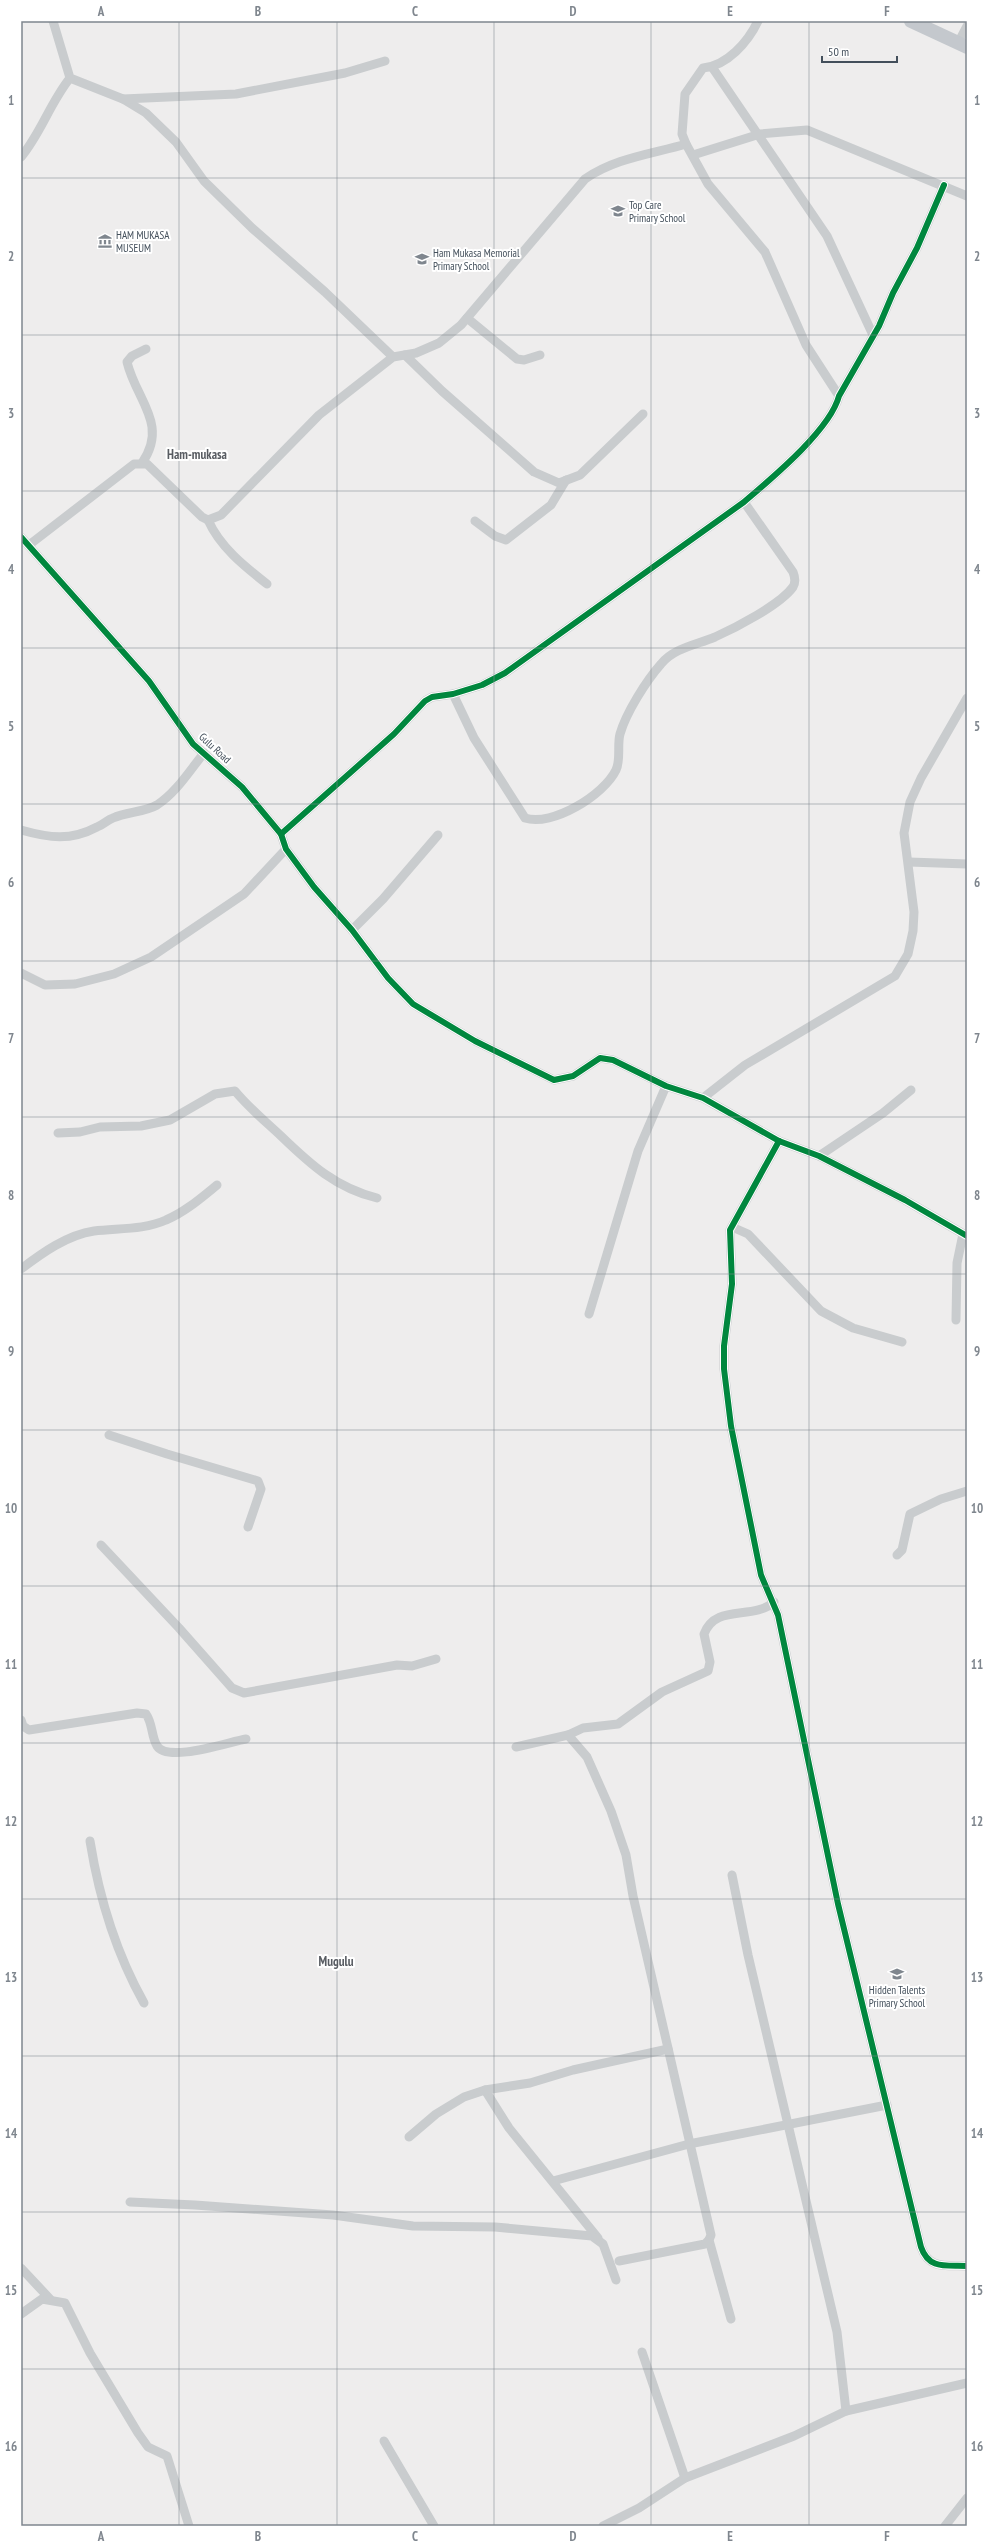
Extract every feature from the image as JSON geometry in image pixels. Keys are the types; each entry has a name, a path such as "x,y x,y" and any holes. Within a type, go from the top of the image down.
{"main road":[{"path":"911,21 963,45"}],"street":[{"path":"21,157 34,142 43,122 70,78 53,21"},
{"path":"758,21 741,47 712,67 703,68 685,94 682,128 686,144 708,184 765,252 806,345 839,396"},
{"path":"963,45 967,26"},
{"path":"123,99 236,94 345,73 385,61"},
{"path":"712,67 760,134 827,236 873,336"},
{"path":"70,78 123,99 146,113 176,142 204,181 393,357"},
{"path":"693,155 760,134 807,130 944,184 967,196"},
{"path":"28,545 134,464 147,464 202,518 208,520 221,515 319,415 393,357 416,353 439,343 467,318 586,179 600,169 618,162 686,144"},
{"path":"281,834 394,734 425,701 432,697 453,694 482,685 505,673 744,502 770,480 809,441 836,408 839,396 873,336 917,248 944,184"},
{"path":"467,318 517,359 524,360 540,354"},
{"path":"142,463 151,450 150,416 130,375 127,362 132,356 146,349"},
{"path":"405,355 442,391 534,472 559,483 580,475 643,414"},
{"path":"475,521 495,536 506,540 551,505 566,480"},
{"path":"453,694 474,738 525,818 534,821 570,811 607,784 617,769 620,734 653,673 667,657 746,622 793,587 795,580 794,572 744,502"},
{"path":"208,520 215,536 227,550 267,584"},
{"name":"Gulu Road","path":"21,537 150,681 194,744 242,787 281,834 286,850 314,887 352,930 388,978 413,1004 437,1020 554,1080 573,1076 600,1058 613,1060 666,1086 703,1098 779,1141 819,1156 905,1200 965,1235"},
{"path":"703,1098 745,1065 895,976 908,954 913,930 914,912 909,862 904,833 910,802 921,778 967,698"},
{"path":"21,830 60,839 72,837 98,827 112,818 156,805 173,790 204,753"},
{"path":"352,930 383,899 438,835"},
{"path":"21,973 45,985 75,984 114,974 151,957 217,914 244,894 286,850"},
{"path":"909,862 967,864"},
{"path":"589,1314 615,1232 629,1179 666,1086"},
{"path":"819,1156 883,1113 911,1090"},
{"path":"58,1133 80,1132 100,1127 141,1126 170,1120 215,1094 235,1091 264,1123 319,1172 348,1189 377,1198"},
{"path":"779,1141 732,1227 730,1246 732,1284 724,1346 724,1369 731,1426 761,1575 774,1602 838,1904 924,2255 935,2264 967,2266"},
{"path":"21,1269 38,1256 68,1240 92,1232 143,1226 165,1220 184,1211 217,1185"},
{"path":"732,1227 748,1234 821,1311 853,1328 902,1342"},
{"path":"956,1320 957,1263 965,1235"},
{"path":"109,1435 167,1454 258,1480 261,1489 248,1527"},
{"path":"898,1555 902,1550 910,1514 942,1499 967,1491"},
{"path":"101,1545 179,1628 232,1688 244,1693 397,1665 412,1666 436,1660"},
{"path":"516,1747 568,1735 583,1728 618,1724 662,1692 708,1671 710,1662 704,1634 711,1623 721,1616 735,1612 761,1610 774,1602"},
{"path":"21,1720 23,1726 29,1730 137,1713 146,1714 158,1747 167,1754 190,1752 246,1739"},
{"path":"568,1735 587,1757 611,1811 626,1855 689,2144 711,2235 705,2244 619,2260"},
{"path":"90,1841 94,1869 106,1912 130,1980 144,2003"},
{"path":"732,1875 837,2332 846,2411"},
{"path":"409,2137 436,2114 464,2097 485,2090 530,2083 573,2070 668,2049"},
{"path":"485,2090 509,2128 603,2244 616,2280"},
{"path":"553,2181 689,2144 887,2105"},
{"path":"130,2202 195,2204 333,2215 413,2226 495,2228 585,2235 592,2236 603,2244"},
{"path":"709,2240 731,2320"},
{"path":"21,2268 50,2299"},
{"path":"21,2314 42,2299 50,2299 65,2303 90,2353 148,2447 168,2456 189,2526"},
{"path":"642,2352 685,2478"},
{"path":"603,2526 639,2508 685,2478 794,2436 846,2411 967,2383"},
{"path":"384,2441 434,2526"},
{"path":"945,2526 967,2498"}],"cycle path":[{"path":"281,834 394,734 425,701 432,697 453,694 482,685 505,673 744,502 799,453 824,424 879,326 893,293 917,248 944,185"},
{"path":"21,537 149,681 193,744 242,787 281,834 286,849 314,887 352,930 388,978 413,1004 475,1041 554,1080 573,1076 600,1058 613,1060 666,1086 703,1098 779,1141 819,1156 905,1200 967,1236"},
{"path":"779,1141 730,1230 732,1284 724,1346 724,1369 731,1426 761,1575 778,1615 838,1904 921,2247 924,2254 934,2263 945,2266 967,2266"}],"place":[{"name":"Top Care Primary School","path":"618,211"},
{"name":"HAM MUKASA MUSEUM","path":"105,241"},
{"name":"Ham Mukasa Memorial Primary School","path":"422,259"},
{"name":"Hidden Talents Primary School","path":"897,1974"}],"district":[{"name":"Ham-mukasa","path":"197,454"},
{"name":"Mugulu","path":"336,1961"}]}
